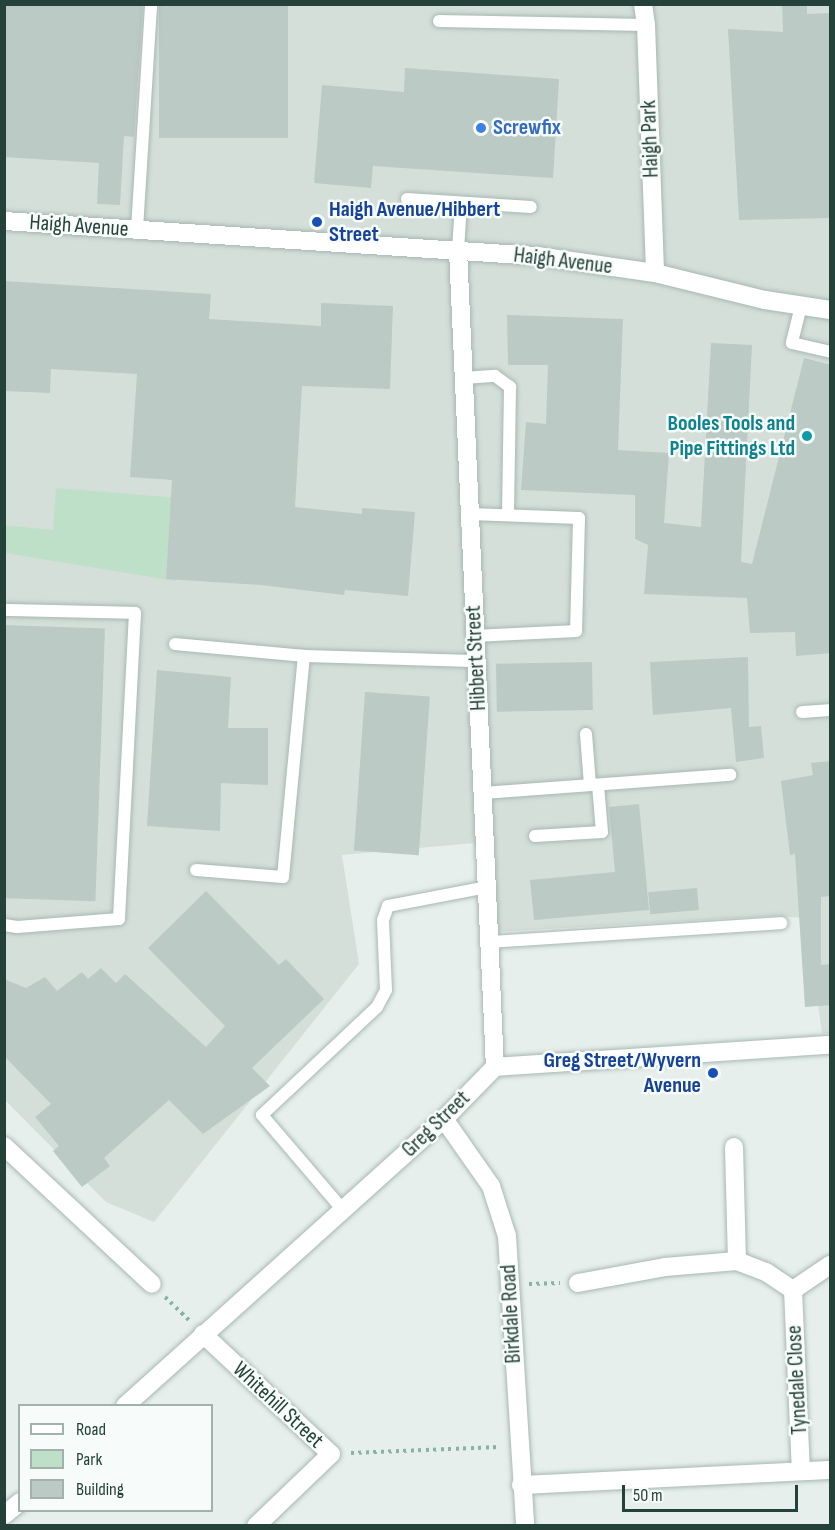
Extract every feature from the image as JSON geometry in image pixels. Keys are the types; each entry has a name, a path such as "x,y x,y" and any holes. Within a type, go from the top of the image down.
{"street":[{"name":"Haigh Park","path":"643,4 646,25 655,273"},
{"name":"Haigh Avenue","path":"4,221 537,256 655,273 801,306 831,310"},
{"name":"Hibbert Street","path":"458,250 495,1067"},
{"path":"495,1067 831,1046"},
{"name":"Greg Street","path":"127,1404 444,1119 495,1067"},
{"name":"Birkdale Road","path":"444,1119 491,1186 507,1236 518,1446 525,1526"},
{"path":"4,1146 152,1284"},
{"path":"734,1147 737,1262"},
{"path":"578,1283 664,1267 737,1262 766,1272 794,1290 831,1264"},
{"name":"Tynedale Close","path":"794,1290 801,1471"},
{"name":"Whitehill Street","path":"203,1334 331,1454 256,1526"},
{"path":"521,1485 831,1470"},
{"path":"4,1515 18,1504"}],"lane":[{"path":"137,229 151,4"},
{"path":"438,21 646,25"},
{"path":"407,200 531,207"},
{"path":"458,250 461,203"},
{"path":"801,306 792,343 831,352"},
{"path":"464,378 495,376 510,387 508,515"},
{"path":"470,514 579,518 576,631 474,636"},
{"path":"4,609 135,613 119,919 17,927 4,925"},
{"path":"175,644 304,656 475,661"},
{"path":"196,870 283,877 304,656"},
{"path":"802,712 831,710"},
{"path":"535,837 602,832 586,734"},
{"path":"483,793 730,775"},
{"path":"343,1210 262,1116 377,1006 386,990 382,920 388,906 487,887"},
{"path":"490,942 781,923"}],"path":[{"path":"510,1284 578,1283"},
{"path":"152,1284 203,1334"},
{"path":"331,1454 518,1446"}],"shaded area":[{"path":"4,5 830,5 830,1033 822,1033 806,918 772,916 493,932 474,843 342,855 359,964 154,1222 106,1202 5,1100"}],"green space":[{"path":"56,488 179,498 176,581 5,553 4,525 53,530"}],"building":[{"path":"4,4 143,4 134,137 124,136 120,205 97,204 99,163 4,157"},
{"path":"159,4 288,4 288,138 159,138"},
{"path":"782,4 807,4 807,14 831,13 831,218 739,220 728,29 783,32"},
{"path":"405,68 559,79 553,178 373,166 371,188 314,183 322,85 404,92"},
{"path":"4,281 211,294 209,319 321,326 321,303 393,306 390,389 302,386 295,507 362,514 362,508 415,512 408,596 345,590 344,595 261,585 166,579 172,480 130,477 137,374 51,369 50,393 4,391"},
{"path":"507,315 623,319 618,450 669,453 664,523 701,527 711,343 752,345 741,562 752,564 804,358 831,365 831,653 796,656 795,632 750,633 747,598 644,594 648,545 635,539 635,495 521,490 526,422 546,424 548,365 508,365"},
{"path":"4,625 105,629 95,901 4,898"},
{"path":"748,657 749,727 761,726 764,758 736,762 731,708 653,715 650,662"},
{"path":"592,662 593,710 497,712 496,664"},
{"path":"157,670 231,677 228,728 268,728 268,785 221,783 220,831 147,826"},
{"path":"365,692 430,697 419,855 354,851"},
{"path":"831,761 831,896 821,897 821,965 831,964 831,1005 805,1007 795,854 790,855 781,781 813,775 811,763"},
{"path":"639,804 649,910 534,920 530,880 615,872 609,807"},
{"path":"697,888 699,910 650,914 648,892"},
{"path":"206,891 279,965 286,959 324,999 252,1068 270,1086 203,1134 169,1100 104,1158 110,1166 82,1187 53,1151 59,1146 35,1117 51,1104 4,1056 4,979 26,988 45,977 57,991 82,972 88,979 101,968 116,983 125,974 206,1047 225,1026 148,948"}],"place":[{"name":"Screwfix","path":"481,128"},
{"name":"Haigh Avenue/Hibbert Street","path":"317,222"},
{"name":"Booles Tools and Pipe Fittings Ltd","path":"807,436"},
{"name":"Greg Street/Wyvern Avenue","path":"713,1073"}]}
